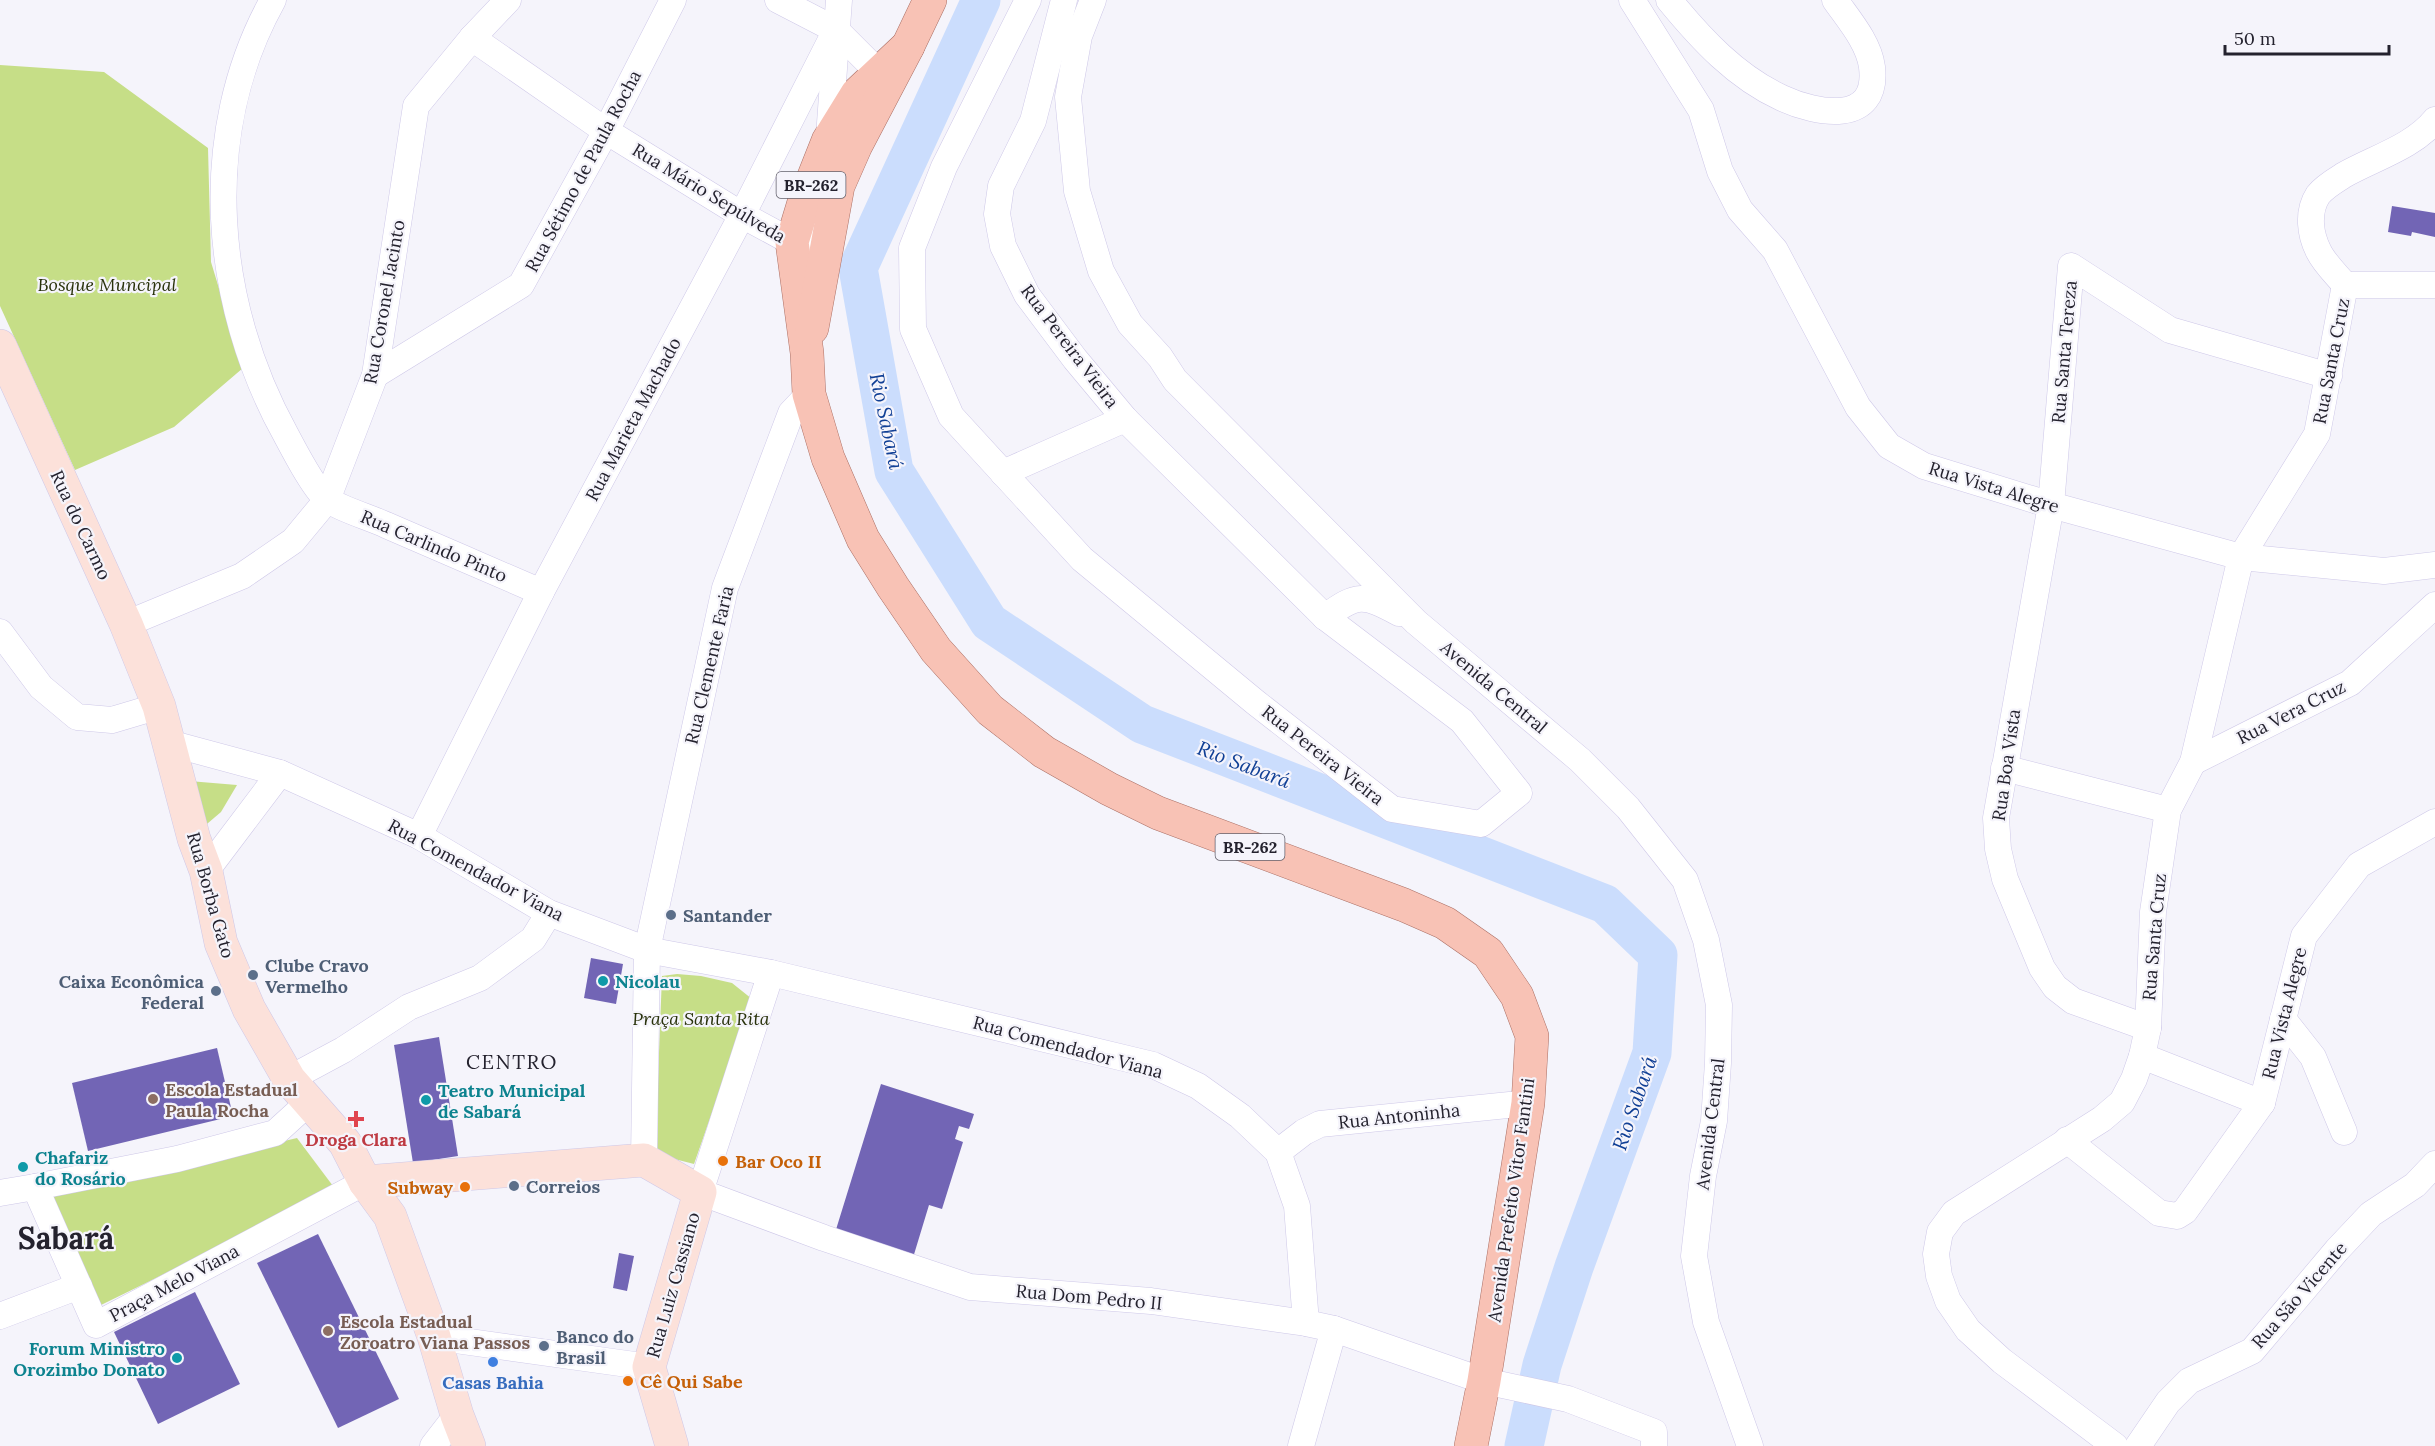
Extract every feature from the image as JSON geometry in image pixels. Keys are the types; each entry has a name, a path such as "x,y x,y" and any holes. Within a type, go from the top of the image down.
{"main road":[{"name":"Avenida Prefeito Vitor Fantini","path":"807,353 817,310 838,186 881,82 908,46 930,0"},
{"name":"Avenida Prefeito Vitor Fantini","path":"881,82 857,94 828,141 805,199 792,242 807,353 809,393 828,458 863,539 936,650 990,710 1044,752 1158,813 1404,905 1444,923 1488,953 1517,996 1532,1036 1528,1103 1484,1381 1471,1446"},
{"name":"Rua do Carmo","path":"0,346 126,624 159,706"},
{"name":"Rua Borba Gato","path":"159,706 194,839 206,872 221,943 249,1009 298,1091"},
{"path":"298,1091 345,1143 365,1182 390,1216 434,1337 457,1415 469,1446"},
{"path":"365,1182 644,1160 699,1192"},
{"name":"Rua Luiz Cassiano","path":"672,1446 649,1367 699,1192"},
{"name":"Avenida Prefeito Vitor Fantini","path":"1480,1446 1484,1381"}],"street":[{"path":"273,0 244,65 230,120 223,185 226,252 235,303 257,371 279,423 303,466 327,500"},
{"name":"Rua Coronel Jacinto","path":"126,624 242,576 293,542 327,500 375,375 416,106 472,38 508,0"},
{"name":"Rua Sétimo de Paula Rocha","path":"375,375 521,285 606,131 673,0"},
{"path":"778,0 836,30 881,82"},
{"name":"Rua Marieta Machado","path":"419,836 541,592 742,215 836,30 839,0"},
{"name":"Rua Pereira Vieira","path":"1028,0 944,167 912,248 913,329 951,416 1082,559 1255,702 1392,809 1481,824 1519,793 1462,721 1324,617 1125,419 1075,359 1027,295 1003,246 997,214 1001,186 1033,121 1064,0"},
{"name":"Avenida Central","path":"1093,0 1079,36 1068,97 1077,191 1101,271 1130,324 1160,357 1175,380 1416,622 1580,760 1628,808 1685,880 1706,939 1719,1005 1714,1121 1703,1176 1695,1256 1706,1322 1750,1446"},
{"name":"Rua Vista Alegre","path":"1632,0 1701,110 1720,171 1740,210 1775,250 1858,407 1889,447 1924,466 2051,504 2241,556 2384,571 2435,565"},
{"path":"1669,0 1692,29 1738,72 1783,99 1821,110 1844,112 1861,105 1872,86 1872,65 1860,36 1835,0"},
{"path":"828,141 836,30"},
{"name":"Rua Mário Sepúlveda","path":"472,38 606,131 742,215 792,242 808,239 830,225"},
{"path":"2435,120 2408,143 2350,172 2318,194 2310,215 2312,234 2319,253 2346,285 2435,285"},
{"name":"Rua Santa Tereza","path":"2051,504 2071,266 2170,330 2329,376"},
{"name":"Rua Santa Cruz","path":"2115,1446 2002,1361 1968,1330 1948,1301 1939,1276 1936,1254 1940,1232 1954,1213 2102,1119 2122,1102 2134,1079 2148,1028 2153,912 2168,810 2193,762 2241,556 2318,434 2346,285"},
{"name":"Rua Clemente Faria","path":"647,950 725,588 791,413 809,393"},
{"path":"1003,473 1125,419"},
{"name":"Rua Carlindo Pinto","path":"327,500 541,592"},
{"name":"Rua Boa Vista","path":"2051,504 1996,818 1998,849 2005,879 2042,968 2055,987 2073,1002 2148,1028"},
{"path":"1324,617 1347,601 1372,598 1416,622"},
{"name":"Rua Vera Cruz","path":"2193,762 2350,683 2435,605"},
{"path":"0,632 41,687 77,717 112,720 159,706"},
{"name":"Rua Comendador Viana","path":"169,743 280,773 419,836 549,914 647,950"},
{"path":"2004,768 2168,810"},
{"path":"206,872 280,773"},
{"name":"Rua Vista Alegre","path":"2142,1056 2262,1103 2304,936 2359,865 2435,822"},
{"path":"0,1193 177,1159 275,1133 298,1091 343,1050 409,1008 480,978 533,939 549,914"},
{"path":"644,1160 647,950 771,973 699,1192"},
{"name":"Rua Comendador Viana","path":"771,973 1153,1065 1198,1086 1240,1116 1278,1152 1297,1206 1306,1323"},
{"path":"2283,1019 2313,1057 2344,1132"},
{"name":"Rua Antoninha","path":"1278,1152 1304,1131 1320,1124 1528,1103"},
{"path":"2067,1140 2159,1214 2177,1216 2186,1211 2262,1103"},
{"name":"Rua São Vicente","path":"2138,1446 2168,1402 2188,1381 2252,1351 2337,1250 2371,1214 2415,1185 2435,1164"},
{"name":"Praça Melo Viana","path":"35,1187 96,1325 365,1182"},
{"name":"Rua Dom Pedro II","path":"699,1192 824,1238 970,1287 1151,1301 1334,1329 1484,1381 1568,1399 1654,1432 1654,1446"},
{"path":"0,1316 79,1286"},
{"path":"1301,1446 1334,1329"},
{"path":"434,1337 649,1367"},
{"path":"433,1446 457,1415"}],"green space":[{"name":"Bosque Muncipal","path":"0,65 104,72 208,148 211,262 243,368 174,427 75,470 0,306"},
{"path":"189,781 237,785 221,812 201,829"},
{"name":"Praça Santa Rita","path":"677,974 701,976 732,983 752,999 694,1164 655,1154 662,976"},
{"path":"297,1138 336,1190 101,1305 53,1196"}],"building":[{"path":"2392,206 2435,213 2435,237 2412,232 2411,236 2388,232"},
{"name":"Nicolau","path":"591,958 623,964 616,1004 584,998"},
{"name":"Teatro Municipal de Sabará","path":"439,1037 458,1156 413,1163 394,1045"},
{"name":"Escola Estadual Paula Rocha","path":"217,1048 233,1116 88,1151 72,1083"},
{"path":"881,1084 974,1114 969,1129 959,1126 955,1139 963,1142 942,1209 929,1205 912,1261 834,1236"},
{"name":"Escola Estadual Zoroatro Viana Passos","path":"318,1234 399,1399 338,1428 257,1263"},
{"path":"619,1253 634,1256 627,1291 613,1288"},
{"name":"Forum Ministro Orozimbo Donato","path":"195,1292 240,1384 158,1424 114,1332"}],"waterway":[{"name":"Rio Sabará","path":"981,0 858,268 894,471 989,622 1142,724 1605,904 1658,955 1652,1053 1574,1267 1542,1365 1524,1446"}],"place":[{"name":"Santander","path":"671,915"},
{"name":"Clube Cravo Vermelho","path":"253,975"},
{"name":"Nicolau","path":"603,981"},
{"name":"Caixa Econômica Federal","path":"216,991"},
{"name":"Escola Estadual Paula Rocha","path":"153,1099"},
{"name":"Teatro Municipal de Sabará","path":"426,1100"},
{"name":"Droga Clara","path":"356,1119"},
{"name":"Bar Oco II","path":"723,1161"},
{"name":"Chafariz do Rosário","path":"23,1167"},
{"name":"Correios","path":"514,1186"},
{"name":"Subway","path":"465,1187"},
{"name":"Escola Estadual Zoroatro Viana Passos","path":"328,1331"},
{"name":"Banco do Brasil","path":"544,1346"},
{"name":"Forum Ministro Orozimbo Donato","path":"177,1358"},
{"name":"Casas Bahia","path":"493,1362"},
{"name":"Cê Qui Sabe","path":"628,1381"}],"district":[{"name":"CENTRO","path":"512,1061"},
{"name":"Sabará","path":"66,1238"}]}
